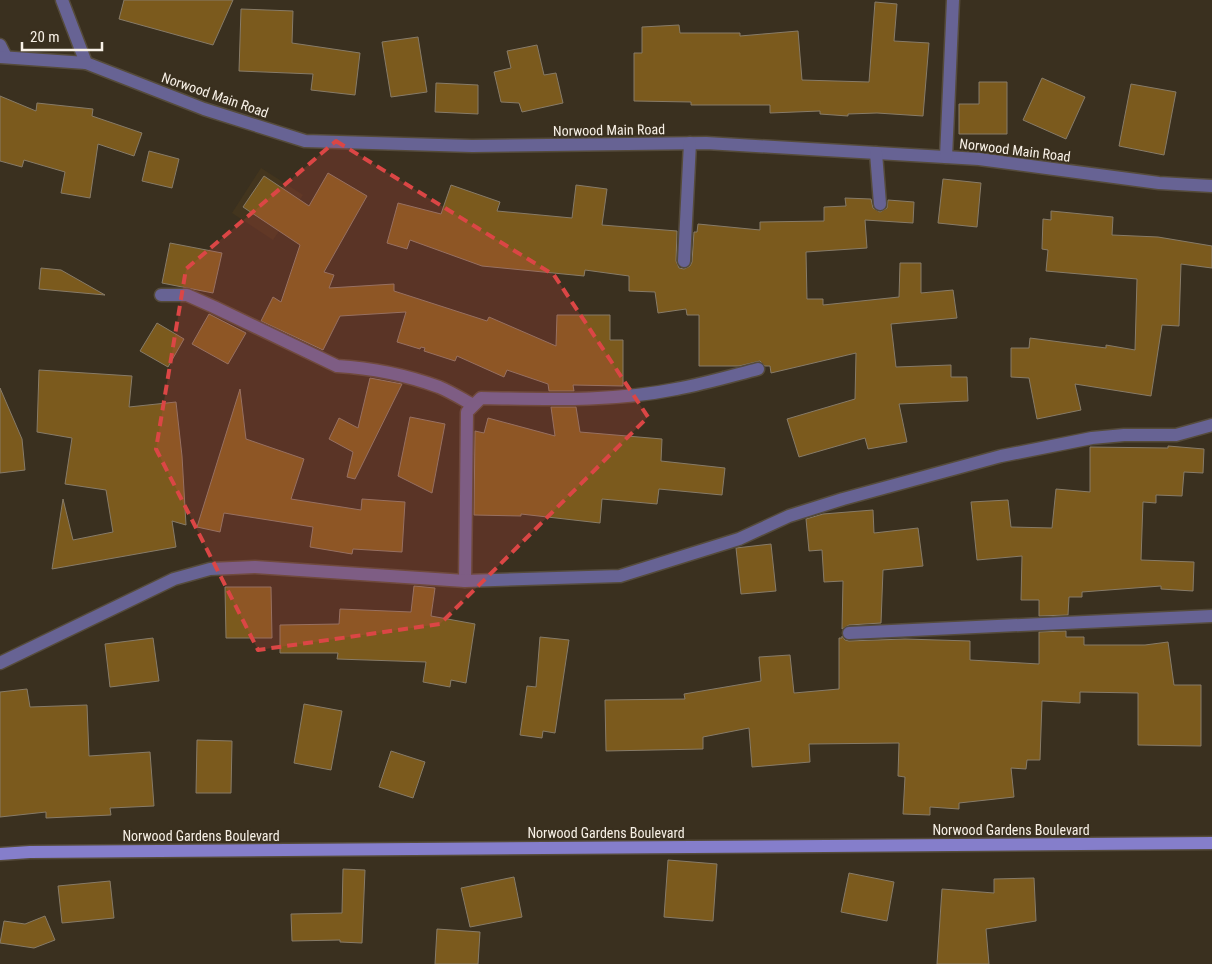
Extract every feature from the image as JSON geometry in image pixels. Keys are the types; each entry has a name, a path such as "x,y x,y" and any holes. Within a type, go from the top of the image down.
{"street":[{"path":"62,0 86,63"},
{"path":"946,157 953,0"},
{"name":"Norwood Main Road","path":"2,53 86,63 204,109 305,142 472,146 716,144 979,159 1159,183 1212,186"},
{"path":"684,260 690,144"},
{"path":"876,153 880,204"},
{"path":"161,295 187,295 337,366 358,367 393,373 439,388 473,405"},
{"path":"465,581 467,412 481,398 561,400 620,396 675,390 758,369"},
{"path":"0,663 174,579 210,569 255,567 465,581 620,576 739,539 789,516 1001,456 1092,438 1124,435 1176,435 1212,425"},
{"path":"849,633 1212,616"},
{"name":"Norwood Gardens Boulevard","path":"0,854 40,852 1212,843"}],"highlighted area":[{"path":"336,141 554,275 648,417 440,624 258,650 156,449 186,269"}],"shaded area":[{"path":"261,168 303,195 273,240 232,213"}],"building":[{"path":"124,0 233,0 213,45 119,19"},
{"path":"875,2 897,4 894,41 929,43 923,116 877,113 848,114 848,116 820,114 820,111 770,113 770,105 691,105 691,102 634,101 634,53 642,53 642,27 679,25 680,33 740,33 740,36 798,31 802,80 869,82"},
{"path":"241,9 293,11 292,43 360,53 355,95 311,90 313,74 239,71"},
{"path":"418,37 427,92 391,97 382,42"},
{"path":"537,45 544,75 556,73 563,103 522,112 519,103 501,102 494,72 511,68 507,51"},
{"path":"1042,78 1085,97 1066,139 1023,120"},
{"path":"979,82 1007,82 1007,134 959,134 959,104 979,104"},
{"path":"436,83 478,85 478,114 435,112"},
{"path":"1131,84 1176,92 1164,155 1119,146"},
{"path":"0,96 36,111 37,103 93,109 92,116 142,133 134,156 98,144 90,198 61,193 65,172 24,160 22,167 0,161"},
{"path":"149,151 179,159 172,188 142,181"},
{"path":"328,173 367,196 324,272 334,275 329,288 394,284 394,291 487,321 489,317 556,346 557,315 610,315 610,340 623,340 623,386 573,385 574,391 549,391 548,384 507,370 504,377 457,356 455,361 424,351 425,348 421,347 420,349 397,342 406,312 340,316 323,350 261,321 273,297 281,302 300,245 243,207 264,176 309,206"},
{"path":"943,179 981,183 977,227 938,223"},
{"path":"451,185 500,202 497,211 572,218 576,185 607,189 602,225 677,231 676,261 679,268 684,269 690,266 692,262 694,232 697,232 698,224 760,230 760,222 824,221 824,207 846,206 845,198 871,199 873,208 880,212 887,208 888,200 914,202 913,223 865,220 867,248 806,252 807,299 823,299 823,305 899,297 900,263 921,263 921,293 953,290 957,318 891,324 896,367 951,365 951,377 967,377 968,401 899,404 907,442 868,449 865,438 799,457 787,419 855,399 856,353 771,373 770,366 765,366 760,361 739,366 699,366 699,315 687,315 686,309 658,313 655,292 629,291 629,276 585,270 584,276 482,266 410,240 407,249 387,243 398,203 441,214"},
{"path":"1051,211 1113,217 1112,235 1158,237 1212,246 1212,268 1181,264 1179,326 1162,325 1151,396 1075,384 1081,410 1037,419 1029,378 1011,377 1011,348 1029,348 1030,338 1106,348 1106,345 1135,350 1137,279 1046,271 1048,250 1042,249 1043,219 1051,220"},
{"path":"170,243 222,253 213,293 162,283"},
{"path":"41,268 61,270 105,295 39,289"},
{"path":"209,314 246,333 228,364 192,344"},
{"path":"157,323 184,339 168,367 140,351"},
{"path":"39,370 132,376 129,407 176,402 182,456 186,525 172,521 176,547 52,569 63,499 73,540 113,532 106,490 65,484 72,438 37,432"},
{"path":"370,378 402,384 355,479 347,477 353,452 329,439 339,418 358,428"},
{"path":"0,388 22,439 25,470 0,473"},
{"path":"240,389 246,439 304,459 291,499 361,510 362,499 405,502 402,552 353,549 352,554 310,547 313,527 224,513 220,532 197,527"},
{"path":"551,407 576,407 580,432 662,439 661,461 725,468 722,495 659,489 657,504 602,499 600,523 521,514 521,516 474,515 475,431 484,433 488,418 555,436"},
{"path":"410,417 445,424 432,493 398,476"},
{"path":"1168,446 1204,449 1203,473 1184,472 1182,496 1156,495 1156,503 1143,502 1141,560 1194,562 1193,591 1161,589 1161,586 1082,592 1082,597 1069,597 1068,615 1039,616 1039,600 1021,600 1022,556 977,560 971,502 1008,500 1011,527 1052,528 1056,489 1090,492 1090,447 1168,448"},
{"path":"873,510 874,533 918,528 923,566 883,570 881,623 849,625 842,629 843,581 824,582 822,550 809,551 806,519 823,514"},
{"path":"771,544 776,591 741,594 736,548"},
{"path":"414,586 435,588 431,616 475,624 466,683 451,680 450,687 423,682 426,662 337,659 338,653 280,653 280,625 339,624 340,609 411,612"},
{"path":"225,587 271,587 272,638 226,638"},
{"path":"1066,631 1066,637 1084,637 1084,645 1145,645 1168,642 1174,685 1201,685 1201,746 1138,745 1138,693 1080,692 1080,703 1042,701 1040,760 1027,760 1026,769 1011,768 1014,797 959,803 959,809 930,807 930,815 903,814 905,777 898,776 899,743 809,744 810,762 752,767 749,728 703,737 703,749 606,751 605,700 685,699 684,694 761,681 759,657 790,655 794,693 839,689 839,638 842,638 842,636 845,640 849,641 905,639 970,641 970,660 1039,664 1039,632"},
{"path":"540,637 569,640 555,733 543,731 542,738 520,735 527,686 536,687"},
{"path":"153,638 159,681 110,687 105,644"},
{"path":"27,689 30,707 87,705 89,756 150,752 154,806 110,808 111,815 46,818 46,812 0,817 0,692"},
{"path":"304,704 342,711 331,770 294,763"},
{"path":"197,740 232,741 231,793 196,793"},
{"path":"391,751 425,762 413,798 379,787"},
{"path":"668,860 717,864 713,921 664,917"},
{"path":"343,869 365,870 362,943 340,942 340,940 292,941 291,914 342,913"},
{"path":"849,873 894,882 887,921 841,912"},
{"path":"514,877 522,917 470,927 461,888"},
{"path":"1034,878 1036,921 986,929 989,964 937,964 942,889 994,893 994,879"},
{"path":"110,881 114,918 62,923 58,886"},
{"path":"45,916 55,940 34,948 0,943 4,921 25,924"},
{"path":"437,929 480,932 478,964 435,964"}]}
